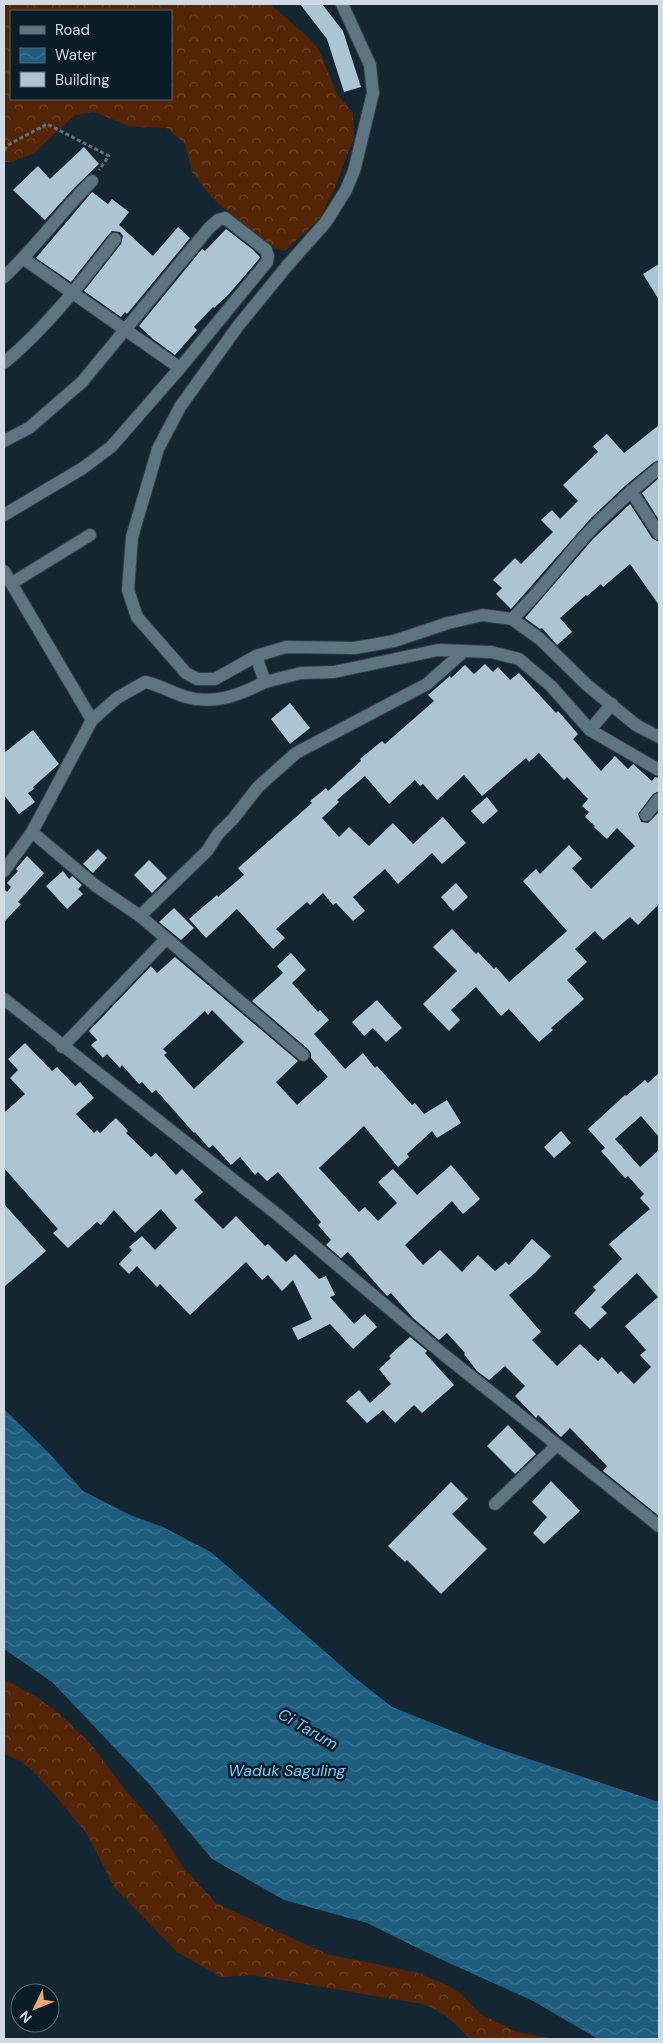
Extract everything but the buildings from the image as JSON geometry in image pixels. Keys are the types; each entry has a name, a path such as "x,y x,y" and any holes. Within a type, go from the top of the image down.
{"street":[{"path":"342,4 370,65 373,92 354,171 346,190 326,222 238,326 180,407 158,449 132,536 128,590 137,617 186,673 197,678 215,679 256,656 286,647 354,648 372,646 394,641 448,623 483,616 512,619 540,639 587,685 636,725 659,737"},
{"path":"4,277 24,258 64,210 92,181"},
{"path":"4,441 29,428 82,382 123,330 209,228 218,220 225,218 266,250 267,262 180,368 111,447 67,478 4,515"},
{"path":"4,363 27,344 73,294 115,238"},
{"path":"24,258 123,330 180,368"},
{"path":"512,619 530,602 580,542 631,491 659,468"},
{"path":"631,491 659,534"},
{"path":"12,583 90,535"},
{"path":"4,571 92,720"},
{"path":"4,871 32,832 92,720 117,698 145,682 184,697 202,700 221,699 245,692 265,682 301,673 334,672 438,650 491,652 519,659 550,686 590,730 659,770"},
{"path":"140,916 207,851 218,834 233,819 258,787 296,753 420,688 463,652"},
{"path":"256,656 265,682"},
{"path":"590,730 612,704"},
{"path":"646,815 659,799"},
{"path":"32,832 96,886 140,916 303,1055"},
{"path":"62,1047 166,940"},
{"path":"4,999 62,1047 278,1215 380,1303 556,1446 659,1526"},
{"path":"495,1504 556,1446"}],"path":[{"path":"4,150 8,145 47,124 109,156 92,181"}],"green space":[{"path":"4,4 270,4 309,38 319,50 337,94 353,113 354,137 335,188 320,218 285,251 272,247 212,198 192,172 185,144 167,128 131,127 94,112 75,115 34,153 12,162 4,162"},
{"path":"4,1679 35,1696 60,1714 91,1744 126,1791 158,1827 183,1867 216,1903 327,1954 419,1973 447,1985 460,1993 482,2015 517,2032 555,2039 470,2039 443,2014 422,2004 252,1975 221,1977 177,1952 114,1887 87,1834 53,1793 32,1770 20,1761 4,1754"}],"water":[{"name":"Waduk Saguling","path":"4,1409 49,1453 83,1491 130,1515 163,1527 211,1552 354,1677 392,1707 490,1746 659,1802 659,2039 598,2039 533,2001 367,1923 284,1900 212,1859 149,1784 52,1682 4,1649"}],"water label":[{"name":"Ci Tarum","path":"308,1729"}]}
